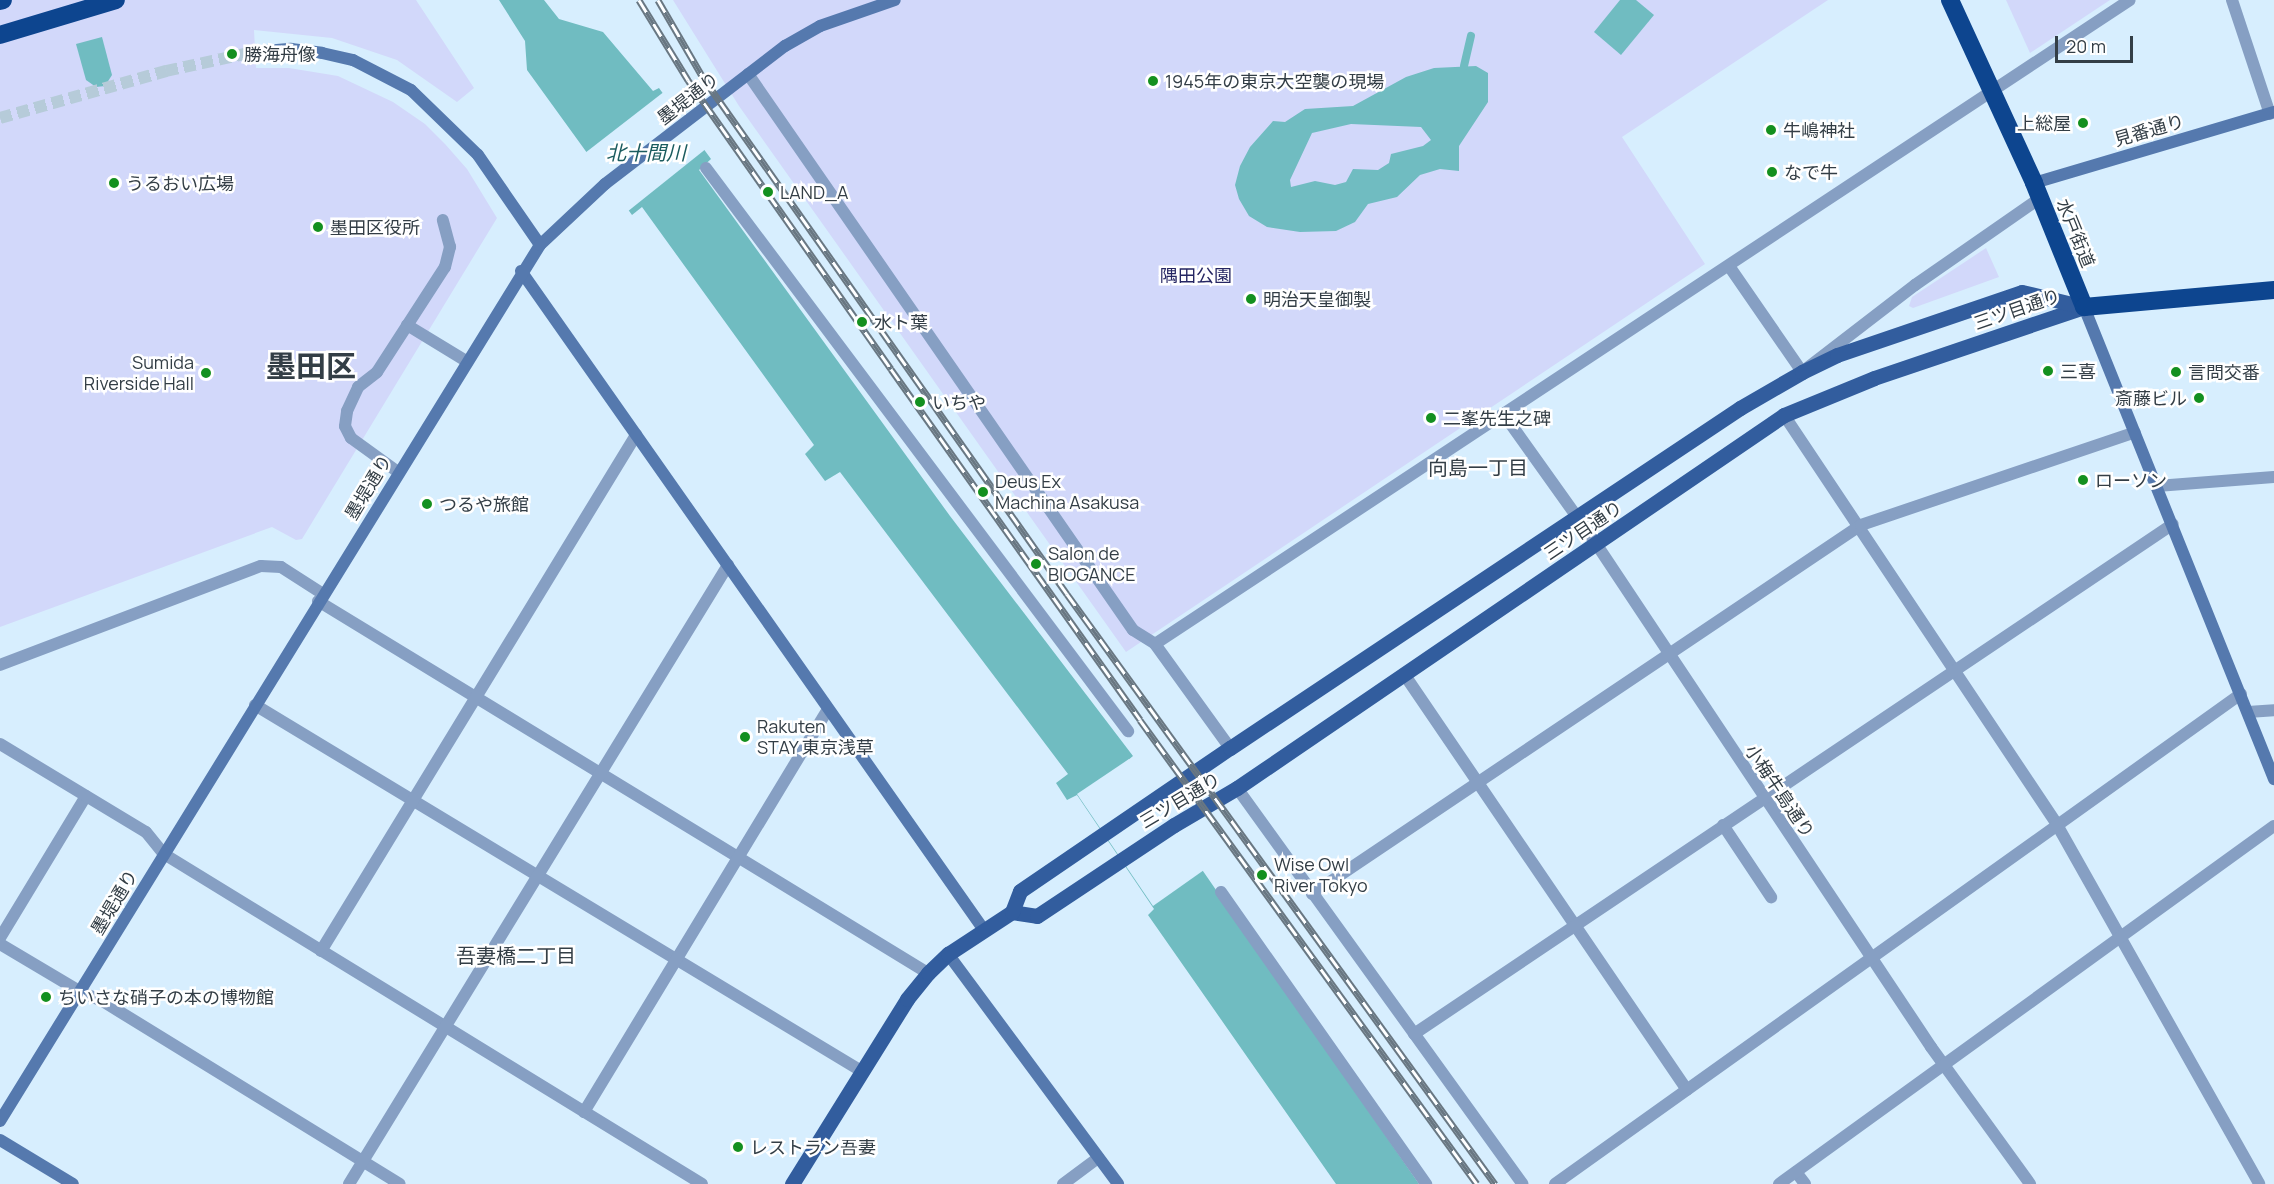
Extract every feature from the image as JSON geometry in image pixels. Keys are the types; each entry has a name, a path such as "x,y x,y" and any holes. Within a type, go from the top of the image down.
{"highway":[{"path":"0,35 117,0"},
{"name":"水戸街道","path":"1950,0 2037,190 2084,307"},
{"path":"2084,307 2274,290"}],"main road":[{"name":"三ツ目通り","path":"792,1184 928,973 948,954 1012,912 1020,891 1230,748 1574,518 1802,372 1837,355 2022,292 2084,307"},
{"name":"三ツ目通り","path":"1012,912 1037,916 1174,825 1238,788 1597,545 1784,415 1865,381 2084,307"}],"street":[{"name":"墨堤通り","path":"0,1121 521,271 540,245 565,218 605,184 748,74 820,26 895,0"},
{"path":"1155,644 1505,416 2130,0"},
{"path":"2232,0 2272,113"},
{"path":"253,52 291,49 321,52 353,60 411,90 478,154 540,245"},
{"path":"748,74 1133,630 1155,644 1230,748"},
{"name":"見番通り","path":"2037,190 2272,113"},
{"path":"706,168 1128,731"},
{"path":"1729,266 1802,372 2037,190"},
{"path":"398,472 359,446 345,426 355,392 377,372 449,258 449,236 443,220"},
{"path":"521,271 984,930"},
{"path":"2084,307 2274,779"},
{"path":"407,325 466,361"},
{"path":"1784,415 1860,525 2056,823 2259,1184"},
{"name":"小梅牛島通り","path":"1505,416 1574,518 1597,545 1763,799 1944,1067 2030,1184"},
{"path":"1312,894 1860,525 2135,432"},
{"path":"321,951 636,435"},
{"path":"2157,486 2274,477"},
{"path":"1414,1034 1573,924 2173,524"},
{"path":"349,1184 728,565"},
{"path":"0,665 261,566 281,567 321,597 476,698 928,973"},
{"path":"1404,674 1687,1090"},
{"path":"1555,1184 1871,959 2056,823 2241,694"},
{"path":"255,705 677,962 863,1072"},
{"path":"584,1112 677,962 828,709"},
{"path":"2248,712 2274,710"},
{"path":"0,744 146,832 164,854 702,1184"},
{"path":"1238,788 1312,894 1523,1184"},
{"path":"0,938 86,796"},
{"path":"1723,825 1771,897"},
{"path":"1779,1184 1944,1067 2274,826"},
{"path":"1221,892 1426,1184"},
{"path":"0,944 81,992 104,1002 400,1184"},
{"path":"948,954 1118,1184"},
{"path":"0,1140 73,1184"},
{"path":"1063,1184 1098,1158"},
{"path":"1796,1172 1805,1184"}],"green space":[{"path":"0,0 416,0 474,88 457,102 397,60 332,38 254,30 256,68 289,68 338,76 393,102 425,124 445,144 467,169 497,218 302,539 296,540 272,527 0,627"},
{"name":"隅田公園","path":"673,0 1828,0 1622,137 1705,264 1126,652 739,106"},
{"path":"2006,0 2110,0 2030,53"},
{"path":"1986,248 1999,277 1913,308 1909,306 1912,297"}],"water":[{"name":"北十間川","path":"499,0 544,0 559,19 603,32 653,91 659,88 711,159 699,170 950,516 1133,756 1127,761 1419,1184 1336,1184 1148,915 1154,909 1077,795 1067,800 1056,783 1068,774 840,472 825,481 805,454 814,445 642,207 632,215 527,70 525,41"},
{"path":"1620,0 1636,0 1654,15 1621,55 1594,32"},
{"path":"102,37 112,75 105,86 96,87 86,80 76,44"},
{"path":"1476,66 1488,73 1488,102 1459,146 1459,171 1440,169 1420,175 1397,197 1368,204 1355,222 1336,231 1300,232 1267,227 1249,216 1239,199 1235,185 1240,166 1250,147 1273,121 1285,122 1305,109 1353,106 1406,77 1434,68","holes":["1351,124 1421,127 1431,140 1423,146 1391,154 1389,163 1378,170 1353,169 1346,182 1335,185 1315,181 1291,187 1290,180 1312,133"]}],"pier":[{"path":"665,91 707,148 627,212 585,153"},
{"path":"1129,759 1204,870 1153,906 1077,794"}],"waterway":[{"path":"1464,66 1471,36"}],"tunnel":[{"path":"0,118 166,71 253,52"}],"railway":[{"path":"639,0 688,80 891,369 1140,720 1477,1184"},
{"path":"658,0 704,79 1067,594 1495,1184"}],"place":[{"name":"勝海舟像","path":"232,54"},
{"name":"1945年の東京大空襲の現場","path":"1153,81"},
{"name":"上総屋","path":"2083,123"},
{"name":"牛嶋神社","path":"1771,130"},
{"name":"なで牛","path":"1772,172"},
{"name":"うるおい広場","path":"114,183"},
{"name":"LAND_A","path":"768,192"},
{"name":"墨田区役所","path":"318,227"},
{"name":"明治天皇御製","path":"1251,299"},
{"name":"水ト葉","path":"862,322"},
{"name":"三喜","path":"2048,371"},
{"name":"言問交番","path":"2176,372"},
{"name":"Sumida Riverside Hall","path":"206,373"},
{"name":"斎藤ビル","path":"2199,398"},
{"name":"いちや","path":"920,402"},
{"name":"二峯先生之碑","path":"1431,418"},
{"name":"ローソン","path":"2083,480"},
{"name":"Deus Ex Machina Asakusa","path":"983,492"},
{"name":"つるや旅館","path":"427,504"},
{"name":"Salon de BIOGANCE","path":"1036,564"},
{"name":"Rakuten STAY 東京浅草","path":"745,737"},
{"name":"Wise Owl River Tokyo","path":"1262,875"},
{"name":"ちいさな硝子の本の博物館","path":"46,997"},
{"name":"レストラン吾妻","path":"738,1147"}],"district":[{"name":"墨田区","path":"311,366"},
{"name":"向島一丁目","path":"1478,467"},
{"name":"吾妻橋二丁目","path":"516,955"}]}
